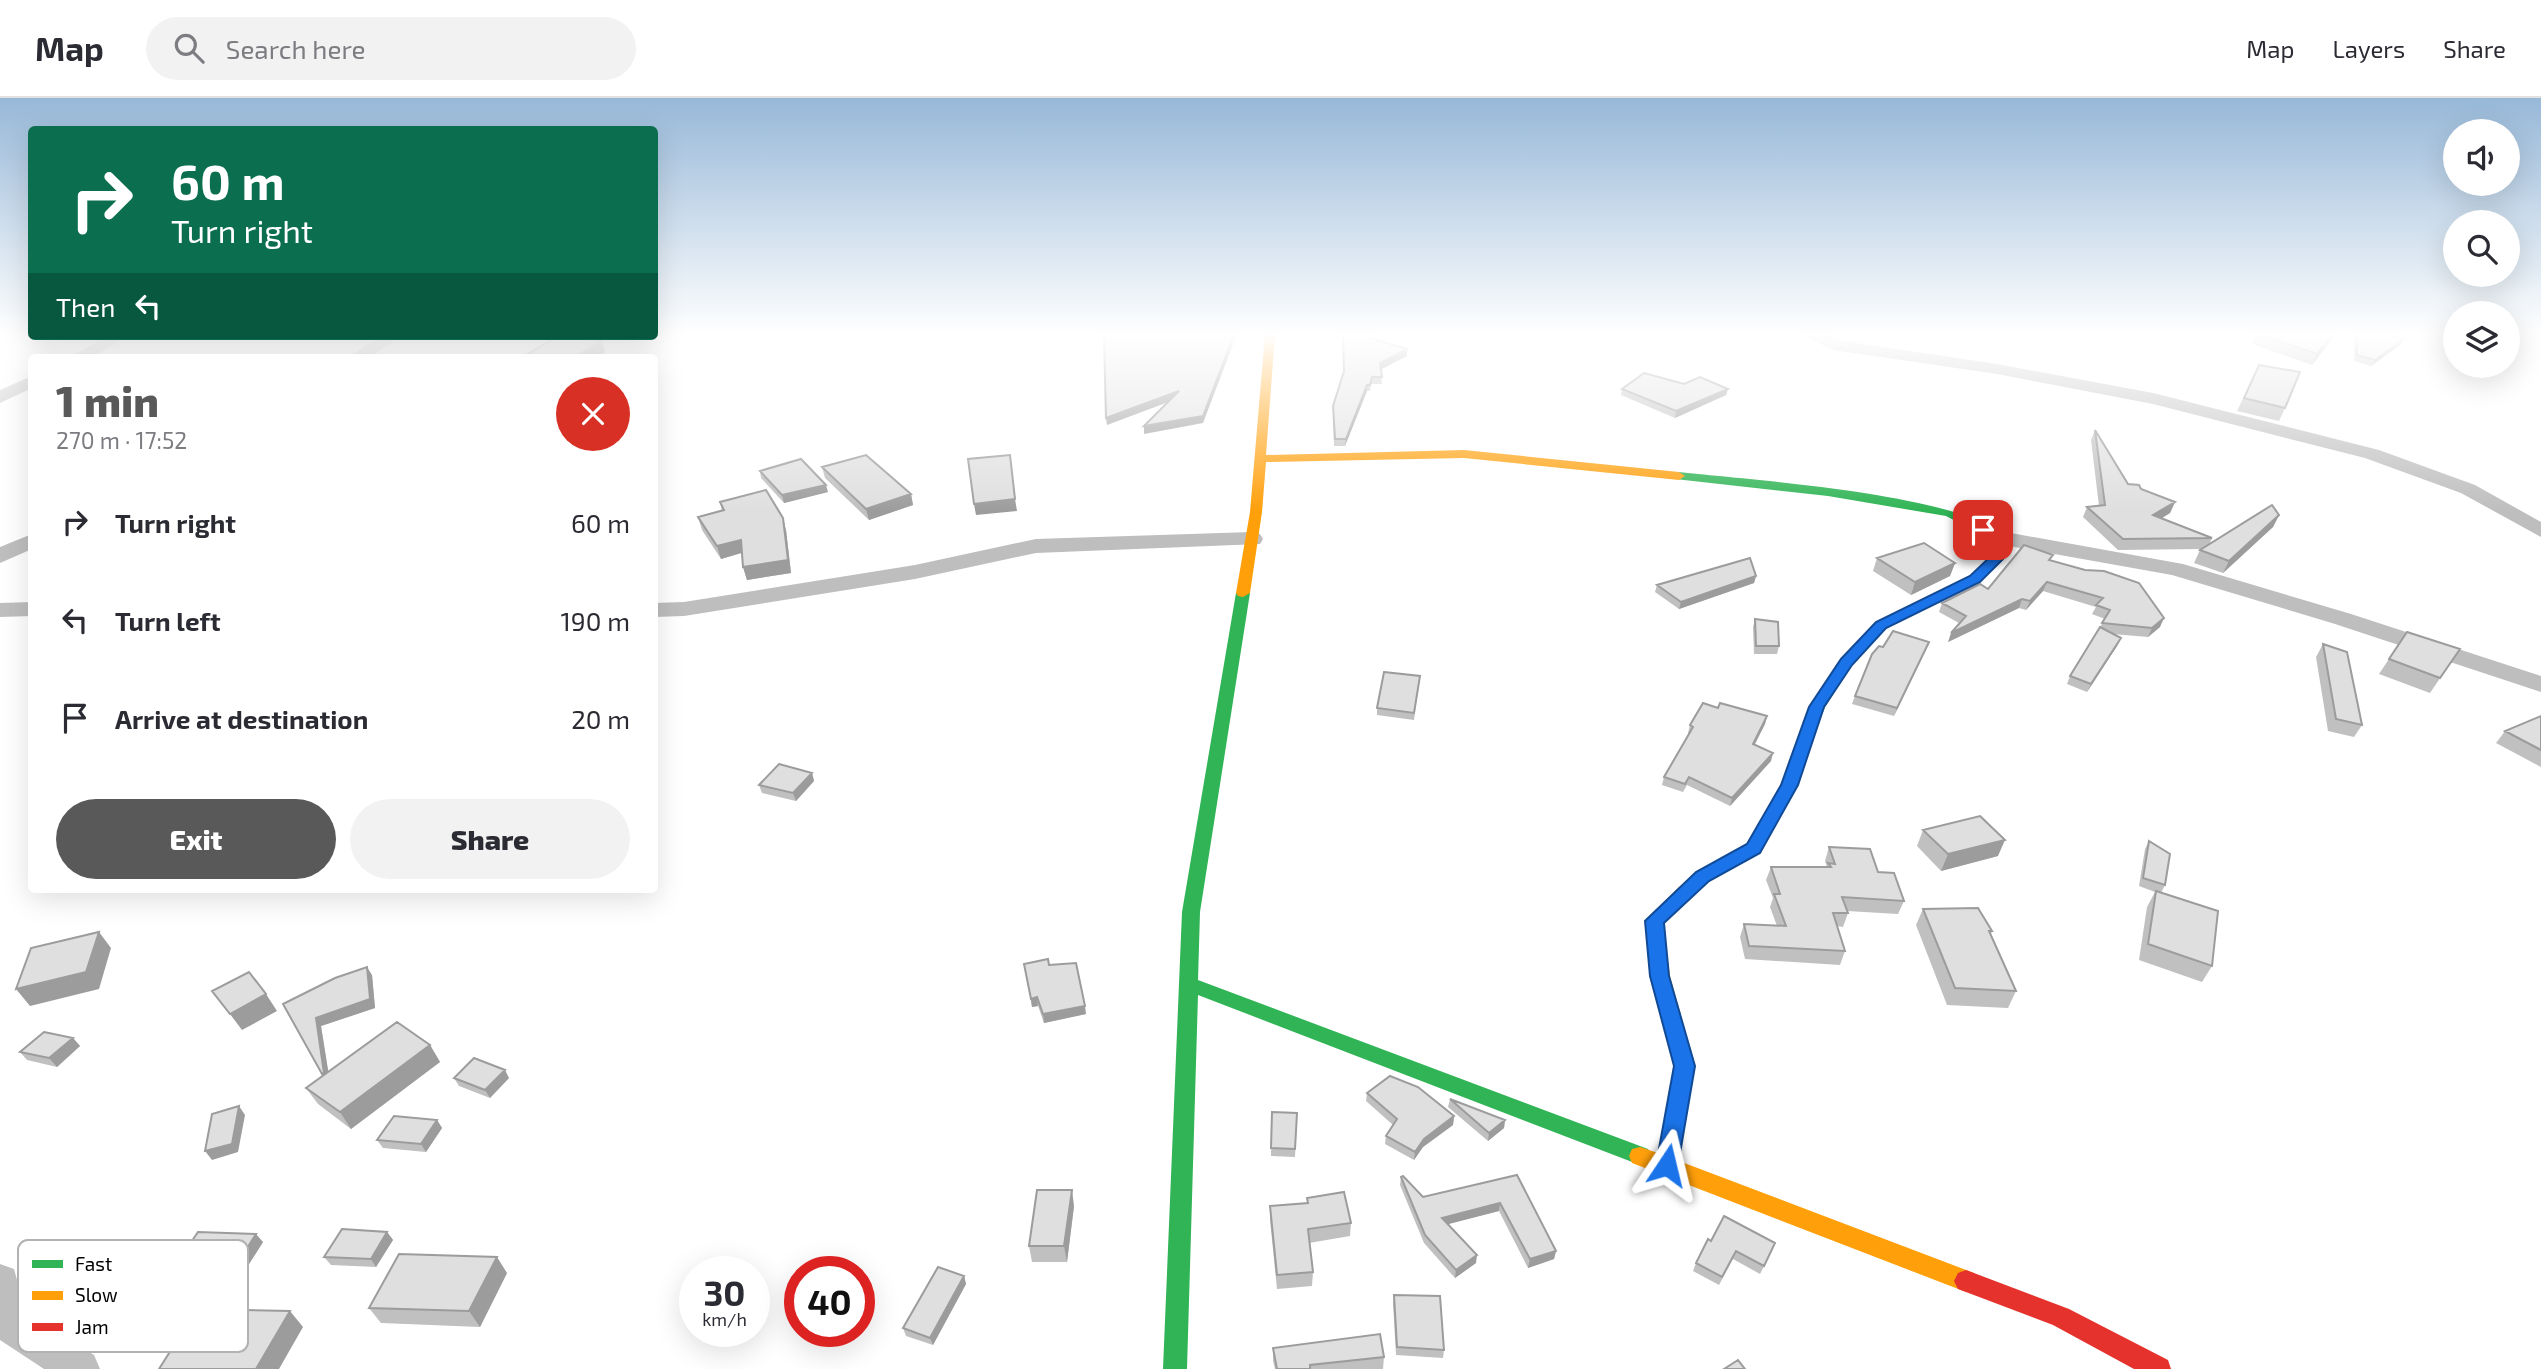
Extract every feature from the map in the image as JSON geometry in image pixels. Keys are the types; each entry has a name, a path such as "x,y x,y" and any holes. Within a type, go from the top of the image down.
{"street":[{"path":"1175,1369 1191,912 1252,539 1265,393"},
{"path":"2123,393 2372,454 2468,489 2541,531"},
{"path":"1260,459 1464,454 1828,492 1949,513 2000,538 2175,569 2343,619 2541,684"},
{"path":"1667,1165 1685,1066 1660,976 1654,921 1702,876 1753,848 1789,785 1817,707 1846,662 1881,625 1975,579 1997,559 2000,538"},
{"path":"658,610 684,609 915,572 1036,546 1252,539"},
{"path":"0,556 28,542"},
{"path":"0,610 28,609"},
{"path":"1189,984 2062,1317 2158,1369"},
{"path":"0,1282 9,1323 18,1329"},
{"path":"54,1352 80,1369"}],"building":[{"path":"1105,393 1173,393 1106,418"},
{"path":"1177,393 1212,393 1203,416 1144,426"},
{"path":"1337,393 1364,393 1346,439 1335,439 1333,406"},
{"path":"1633,393 1718,393 1676,411"},
{"path":"2246,393 2291,393 2285,408 2244,398"},
{"path":"2095,430 2128,484 2139,485 2141,489 2175,502 2153,515 2212,538 2123,539 2087,507 2105,505"},
{"path":"866,455 911,494 866,509 822,467"},
{"path":"1010,455 1015,499 974,504 968,459"},
{"path":"801,459 826,485 782,495 760,471"},
{"path":"766,490 783,518 788,560 743,567 741,540 717,546 698,517 724,510 720,502"},
{"path":"2272,505 2279,515 2229,561 2200,550"},
{"path":"1924,543 1955,563 1915,582 1877,558"},
{"path":"2024,545 2053,555 2049,560 2085,570 2104,571 2139,583 2164,618 2152,628 2102,623 2110,610 2096,605 2103,598 2047,582 2030,601 2022,599 1951,633 1966,616 1942,603 1980,584 1988,589"},
{"path":"1750,558 1756,576 1681,602 1657,585"},
{"path":"1755,619 1778,622 1779,646 1756,646"},
{"path":"2100,627 2121,638 2091,684 2070,676"},
{"path":"1893,631 1929,642 1897,708 1855,696 1872,654 1879,646 1883,647"},
{"path":"2407,632 2460,649 2440,678 2389,659"},
{"path":"2323,644 2347,652 2362,725 2336,719"},
{"path":"1384,672 1420,676 1414,713 1377,708"},
{"path":"1703,703 1718,708 1720,703 1767,716 1753,744 1773,753 1732,798 1689,777 1685,784 1664,777 1693,727 1690,725"},
{"path":"2541,716 2541,750 2505,731"},
{"path":"779,764 812,773 793,793 759,785"},
{"path":"1980,816 2005,840 1948,854 1923,830"},
{"path":"2149,841 2170,854 2165,885 2143,878"},
{"path":"1829,847 1870,849 1878,872 1894,873 1904,901 1842,897 1848,913 1833,913 1845,951 1749,946 1744,924 1786,926 1774,894 1780,894 1771,867 1831,867 1828,863 1835,864"},
{"path":"2156,891 2218,911 2212,966 2148,944"},
{"path":"1978,908 1992,931 1989,931 2016,991 1955,988 1923,909"},
{"path":"99,932 86,972 16,989 31,948"},
{"path":"1048,959 1049,965 1076,963 1085,1006 1043,1014 1037,997 1031,999 1024,964"},
{"path":"367,967 370,999 316,1018 322,1074 283,1004 335,978"},
{"path":"249,972 266,994 230,1014 212,991"},
{"path":"397,1022 430,1045 340,1112 306,1088"},
{"path":"44,1032 73,1038 49,1058 20,1052"},
{"path":"474,1058 505,1070 485,1090 454,1078"},
{"path":"1390,1076 1418,1087 1454,1116 1424,1139 1415,1152 1386,1136 1397,1119 1367,1093"},
{"path":"1450,1099 1505,1120 1489,1133"},
{"path":"239,1106 232,1144 205,1151 212,1114"},
{"path":"1272,1112 1297,1113 1295,1149 1271,1148"},
{"path":"394,1116 437,1120 421,1144 377,1140"},
{"path":"1517,1175 1556,1251 1530,1259 1500,1203 1442,1218 1477,1255 1456,1270 1425,1235 1401,1177 1423,1197"},
{"path":"1037,1190 1072,1190 1064,1246 1029,1246"},
{"path":"1344,1192 1351,1223 1308,1229 1313,1272 1277,1275 1270,1206 1308,1203 1307,1198"},
{"path":"1724,1216 1775,1243 1764,1266 1736,1251 1722,1277 1696,1263"},
{"path":"342,1229 387,1232 371,1259 324,1257"},
{"path":"198,1232 256,1234 248,1247 248,1240 193,1240"},
{"path":"399,1254 497,1257 469,1311 369,1308"},
{"path":"938,1267 964,1276 930,1338 903,1328"},
{"path":"1394,1295 1440,1296 1444,1350 1397,1347"},
{"path":"248,1310 290,1311 256,1369 159,1369 170,1352 248,1352"},
{"path":"1380,1334 1384,1357 1310,1365 1310,1369 1277,1369 1273,1348"},
{"path":"1738,1360 1745,1369 1724,1369"}],"traffic: fast":[{"path":"1679,476 1828,492 1949,513 2000,538 1997,559 1975,579 1881,625 1846,662 1817,707 1789,785 1753,848 1702,876 1685,892"},
{"path":"1175,1369 1191,912 1243,593"},
{"path":"1189,984 1640,1156"}],"traffic: slow":[{"path":"1243,593 1256,512 1265,393"},
{"path":"1260,459 1464,454 1679,476"},
{"path":"1667,1165 1685,1066 1660,976 1654,921 1685,892"},
{"path":"1640,1156 1966,1281"}],"traffic: jam":[{"path":"1966,1281 2061,1317 2159,1369"}],"route":[{"path":"1667,1165 1685,1066 1660,976 1654,921 1702,876 1753,848 1789,785 1817,707 1846,662 1881,625 1975,579 1997,559 2000,538 1983,530"}]}
